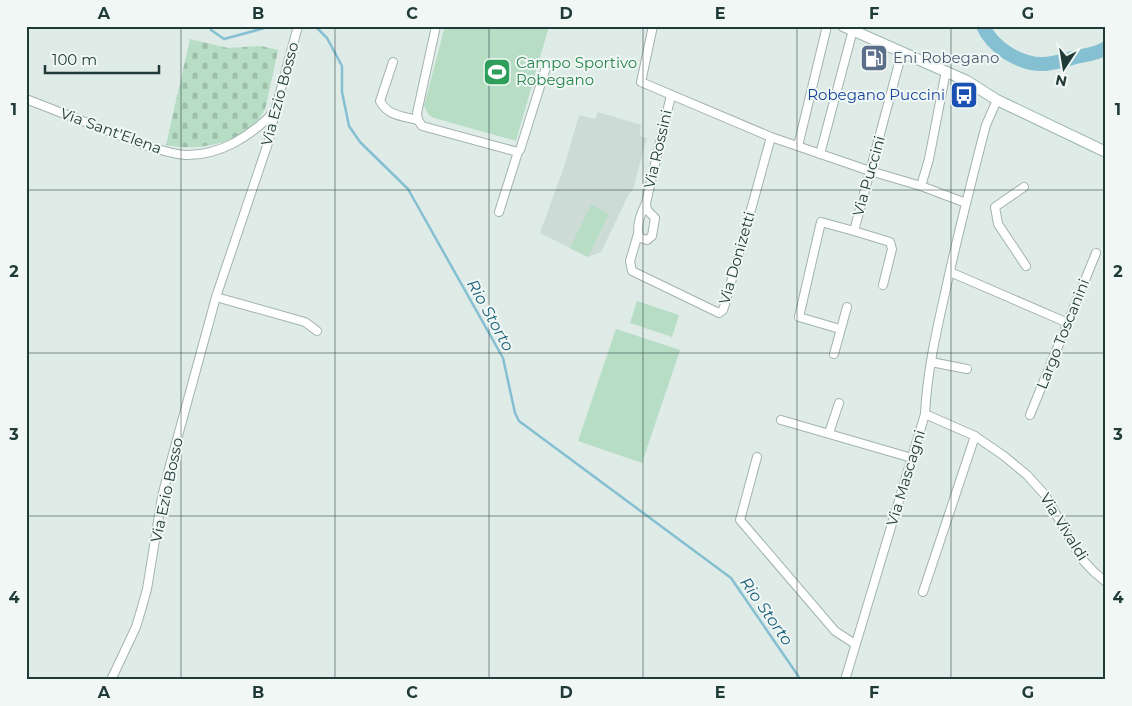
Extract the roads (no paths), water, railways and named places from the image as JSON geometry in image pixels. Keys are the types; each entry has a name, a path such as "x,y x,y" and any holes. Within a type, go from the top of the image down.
{"main road":[{"path":"850,28 967,81 997,100 1106,152"}],"street":[{"path":"436,26 428,55 417,113 418,120 422,126 518,152"},
{"name":"Via Rossini","path":"632,271 630,261 642,211 646,203 671,95 641,82 653,26"},
{"path":"798,146 827,26"},
{"path":"820,154 850,28"},
{"name":"Via Ezio Bosso","path":"111,680 136,626 145,598 162,497 216,297 269,140 297,29"},
{"name":"Via Puccini","path":"840,329 800,317 821,222 854,231 902,52"},
{"path":"393,62 380,101 388,112 418,120"},
{"path":"499,212 547,64"},
{"path":"922,186 946,71"},
{"path":"671,95 771,137 870,171 922,186 966,203"},
{"name":"Via Sant'Elena","path":"26,100 144,145 185,155 219,150 238,141 260,127 275,111"},
{"name":"Via Mascagni","path":"845,680 925,414 931,362 950,272 986,125 997,100"},
{"name":"Via Donizetti","path":"632,271 715,312 719,313 723,310 771,137"},
{"path":"1024,187 995,207 998,224 1026,266"},
{"name":"Via Rossini","path":"638,234 640,238 647,240 652,236 655,218 647,210 646,203"},
{"path":"854,231 890,242 892,249 883,285"},
{"name":"Largo Toscanini","path":"1030,415 1096,253"},
{"path":"950,272 1068,323"},
{"path":"216,297 305,322 316,331"},
{"path":"834,354 846,307"},
{"path":"931,362 967,369"},
{"path":"829,433 839,403"},
{"name":"Via Vivaldi","path":"925,414 975,436 1027,475 1045,495 1081,558 1106,582"},
{"path":"782,420 912,458"},
{"path":"923,592 975,436"},
{"path":"757,457 740,520 835,631 856,644"}],"waterway":[{"name":"Rio Storto","path":"210,26 211,30 224,39 272,26"},
{"name":"Rio Storto","path":"315,26 327,38 342,66 342,92 349,126 360,142 408,189 503,358 515,413 519,421 731,578 801,680"},
{"path":"983,26 993,41 1007,53 1033,63 1055,63 1095,53 1106,48"}],"place":[{"name":"Eni Robegano","path":"874,58"},
{"name":"Campo Sportivo Robegano","path":"497,72"},
{"name":"Robegano Puccini","path":"964,95"}]}
